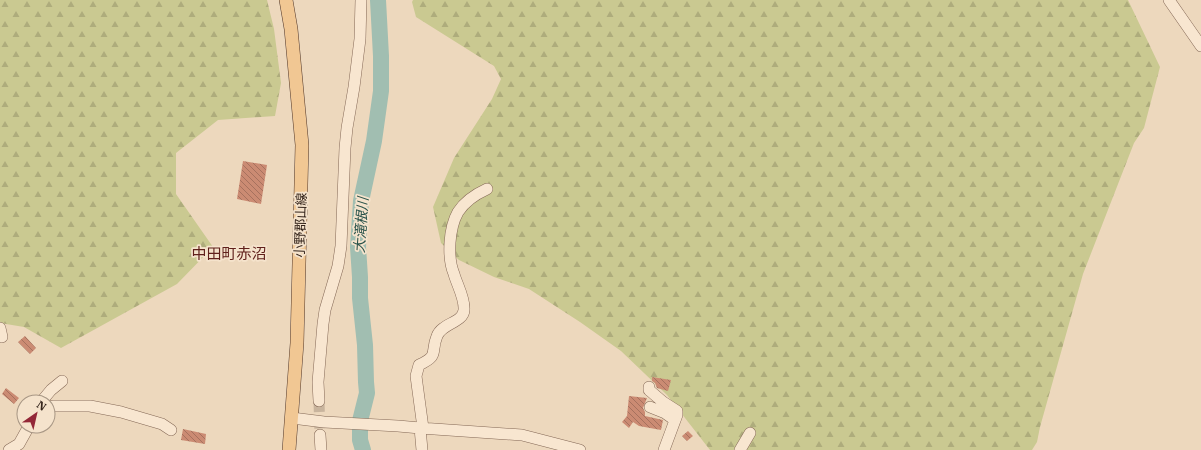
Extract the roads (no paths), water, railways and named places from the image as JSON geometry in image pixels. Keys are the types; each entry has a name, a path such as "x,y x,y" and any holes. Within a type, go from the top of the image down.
{"main road":[{"name":"小野郡山線","path":"286,0 292,29 302,145 297,343 289,450"}],"street":[{"path":"319,401 318,382 323,324 325,310 338,266 345,148 360,38 362,0"},
{"path":"1169,0 1201,46"},
{"path":"422,450 422,428 416,376 419,365 427,361 433,355 437,336 446,326 462,316 464,309 463,299 451,264 450,238 458,212 467,201 487,189"},
{"path":"48,394 62,381"},
{"path":"649,387 649,390 677,411 677,415 664,450"},
{"path":"56,406 90,406 121,412 162,424 171,430"},
{"path":"650,407 675,420"},
{"path":"292,418 324,422 522,435 580,450"},
{"path":"740,450 750,433"},
{"path":"9,450 19,444 24,434"},
{"path":"320,435 321,450"}],"waterway":[{"name":"大滝根川","path":"363,450 360,440 360,421 367,393 358,247 361,201 374,141 381,91 378,0"}],"tunnel":[{"path":"319,401 320,435"}],"district":[{"name":"中田町赤沼","path":"229,254"}]}
